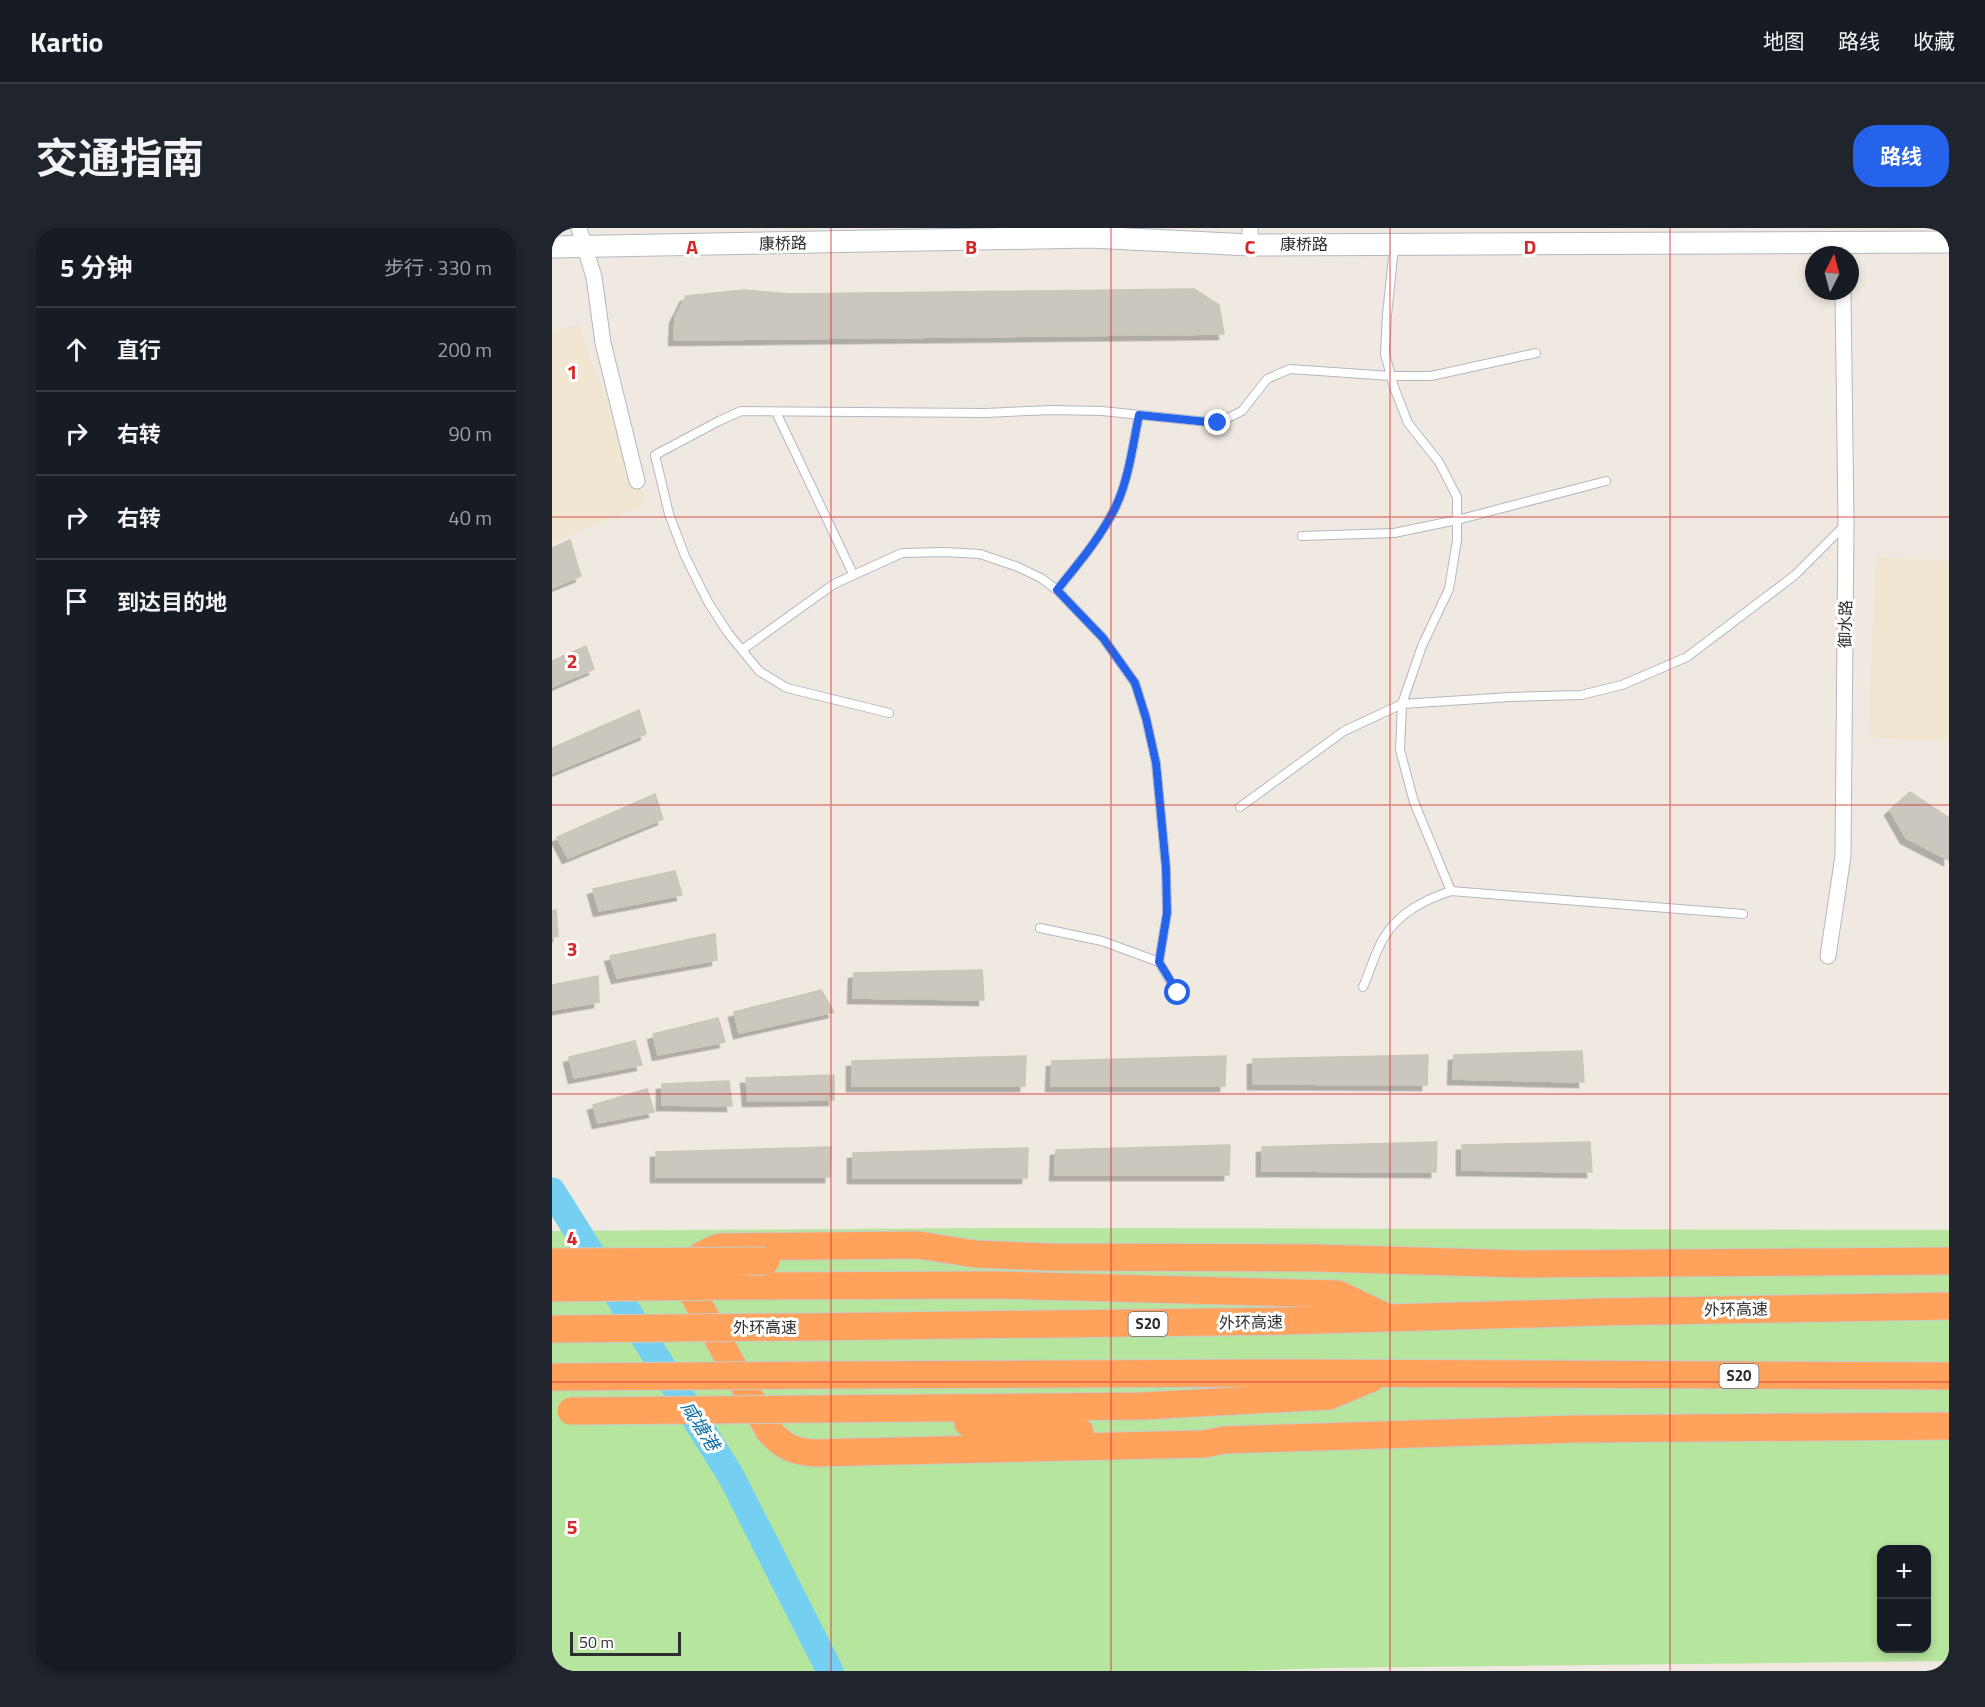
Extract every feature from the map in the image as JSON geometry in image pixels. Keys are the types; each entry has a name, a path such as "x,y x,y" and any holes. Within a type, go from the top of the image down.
{"highway":[{"path":"1949,1261 1520,1264 1283,1258 1050,1257 975,1254 918,1245 720,1247 701,1253 689,1270 689,1287 770,1431 781,1444 796,1451 814,1453 1204,1444 1224,1440 1576,1429 1949,1426"},
{"path":"552,1262 930,1260 975,1254"},
{"path":"930,1260 1044,1286"},
{"path":"552,1288 885,1284 1338,1294 1389,1319"},
{"name":"外环高速","path":"552,1329 1191,1323 1694,1309 1949,1306"},
{"name":"S20","path":"552,1377 1075,1373 1949,1376"},
{"path":"562,1411 1143,1406 1329,1396 1381,1374"},
{"path":"897,1408 944,1421 1106,1434 1204,1437 1224,1440"}],"main road":[{"name":"康桥路","path":"552,247 582,238 1250,236 1394,244 1949,242"}],"street":[{"path":"582,238 594,277 608,365 638,481"},
{"name":"御水路","path":"1828,956 1843,856 1846,524 1843,300"}],"lane":[{"path":"1394,244 1385,354 1408,423 1439,462 1457,497 1457,540 1449,589 1422,646 1402,704 1400,750 1414,802 1451,891"},
{"path":"889,713 787,688 759,671 728,633 708,602 685,556 669,514 655,455 741,411 985,413 1051,410 1102,411 1218,423 1242,411 1267,379 1290,369 1391,376 1431,376 1536,353"},
{"path":"776,412 853,574"},
{"path":"1057,590 1090,549 1117,504 1128,468 1139,415"},
{"path":"1302,536 1394,533 1457,520 1606,481"},
{"path":"1240,807 1344,731 1402,704 1581,695 1622,686 1687,657 1795,575 1846,524"},
{"path":"742,650 834,584 902,553 980,554 1041,578 1057,590 1103,638 1135,683 1146,718 1156,763 1166,868 1167,913 1159,962"},
{"path":"1363,987 1383,939 1399,919 1426,900 1451,891 1743,915"},
{"path":"1040,928 1102,941 1159,962 1178,993"}],"shaded area":[{"path":"578,323 646,503 552,543 552,333"},
{"path":"1875,557 1949,561 1949,741 1869,738"}],"green space":[{"path":"996,1228 1949,1230 1949,1661 1324,1668 1239,1671 552,1671 552,1231"}],"building":[{"path":"1194,289 1219,305 1224,334 674,340 675,318 686,296 744,290 789,294"},
{"path":"570,540 581,576 552,588 552,548"},
{"path":"586,646 594,669 552,687 552,661"},
{"path":"639,710 646,734 552,773 552,748"},
{"path":"1910,792 1949,818 1949,860 1906,838 1890,810"},
{"path":"655,794 663,819 568,858 557,837"},
{"path":"675,871 682,895 599,911 593,889"},
{"path":"556,910 558,936 552,937 552,911"},
{"path":"715,934 717,960 617,978 610,956"},
{"path":"982,970 984,1000 853,998 854,973"},
{"path":"598,976 599,1002 552,1010 552,985"},
{"path":"821,990 834,1012 739,1033 734,1012"},
{"path":"718,1018 725,1042 658,1055 653,1034"},
{"path":"635,1041 642,1065 574,1078 569,1057"},
{"path":"1582,1051 1584,1082 1453,1079 1454,1055"},
{"path":"1428,1055 1427,1085 1253,1084 1253,1059"},
{"path":"1026,1056 1025,1086 852,1086 852,1061"},
{"path":"1226,1056 1225,1086 1051,1086 1052,1061"},
{"path":"834,1075 834,1100 748,1101 746,1078"},
{"path":"729,1081 732,1106 662,1105 662,1084"},
{"path":"647,1089 654,1112 598,1123 593,1105"},
{"path":"1437,1142 1436,1172 1262,1171 1262,1147"},
{"path":"1590,1142 1592,1172 1462,1170 1462,1145"},
{"path":"1230,1145 1229,1175 1055,1175 1056,1150"},
{"path":"831,1147 830,1177 656,1177 656,1152"},
{"path":"1028,1148 1027,1178 853,1178 853,1153"}],"waterway":[{"name":"咸塘港","path":"552,1191 731,1476 830,1671"}],"route":[{"path":"1178,993 1159,962 1167,913 1166,868 1156,763 1146,718 1135,683 1103,638 1057,590 1090,549 1117,504 1128,468 1139,415 1218,423"}]}
